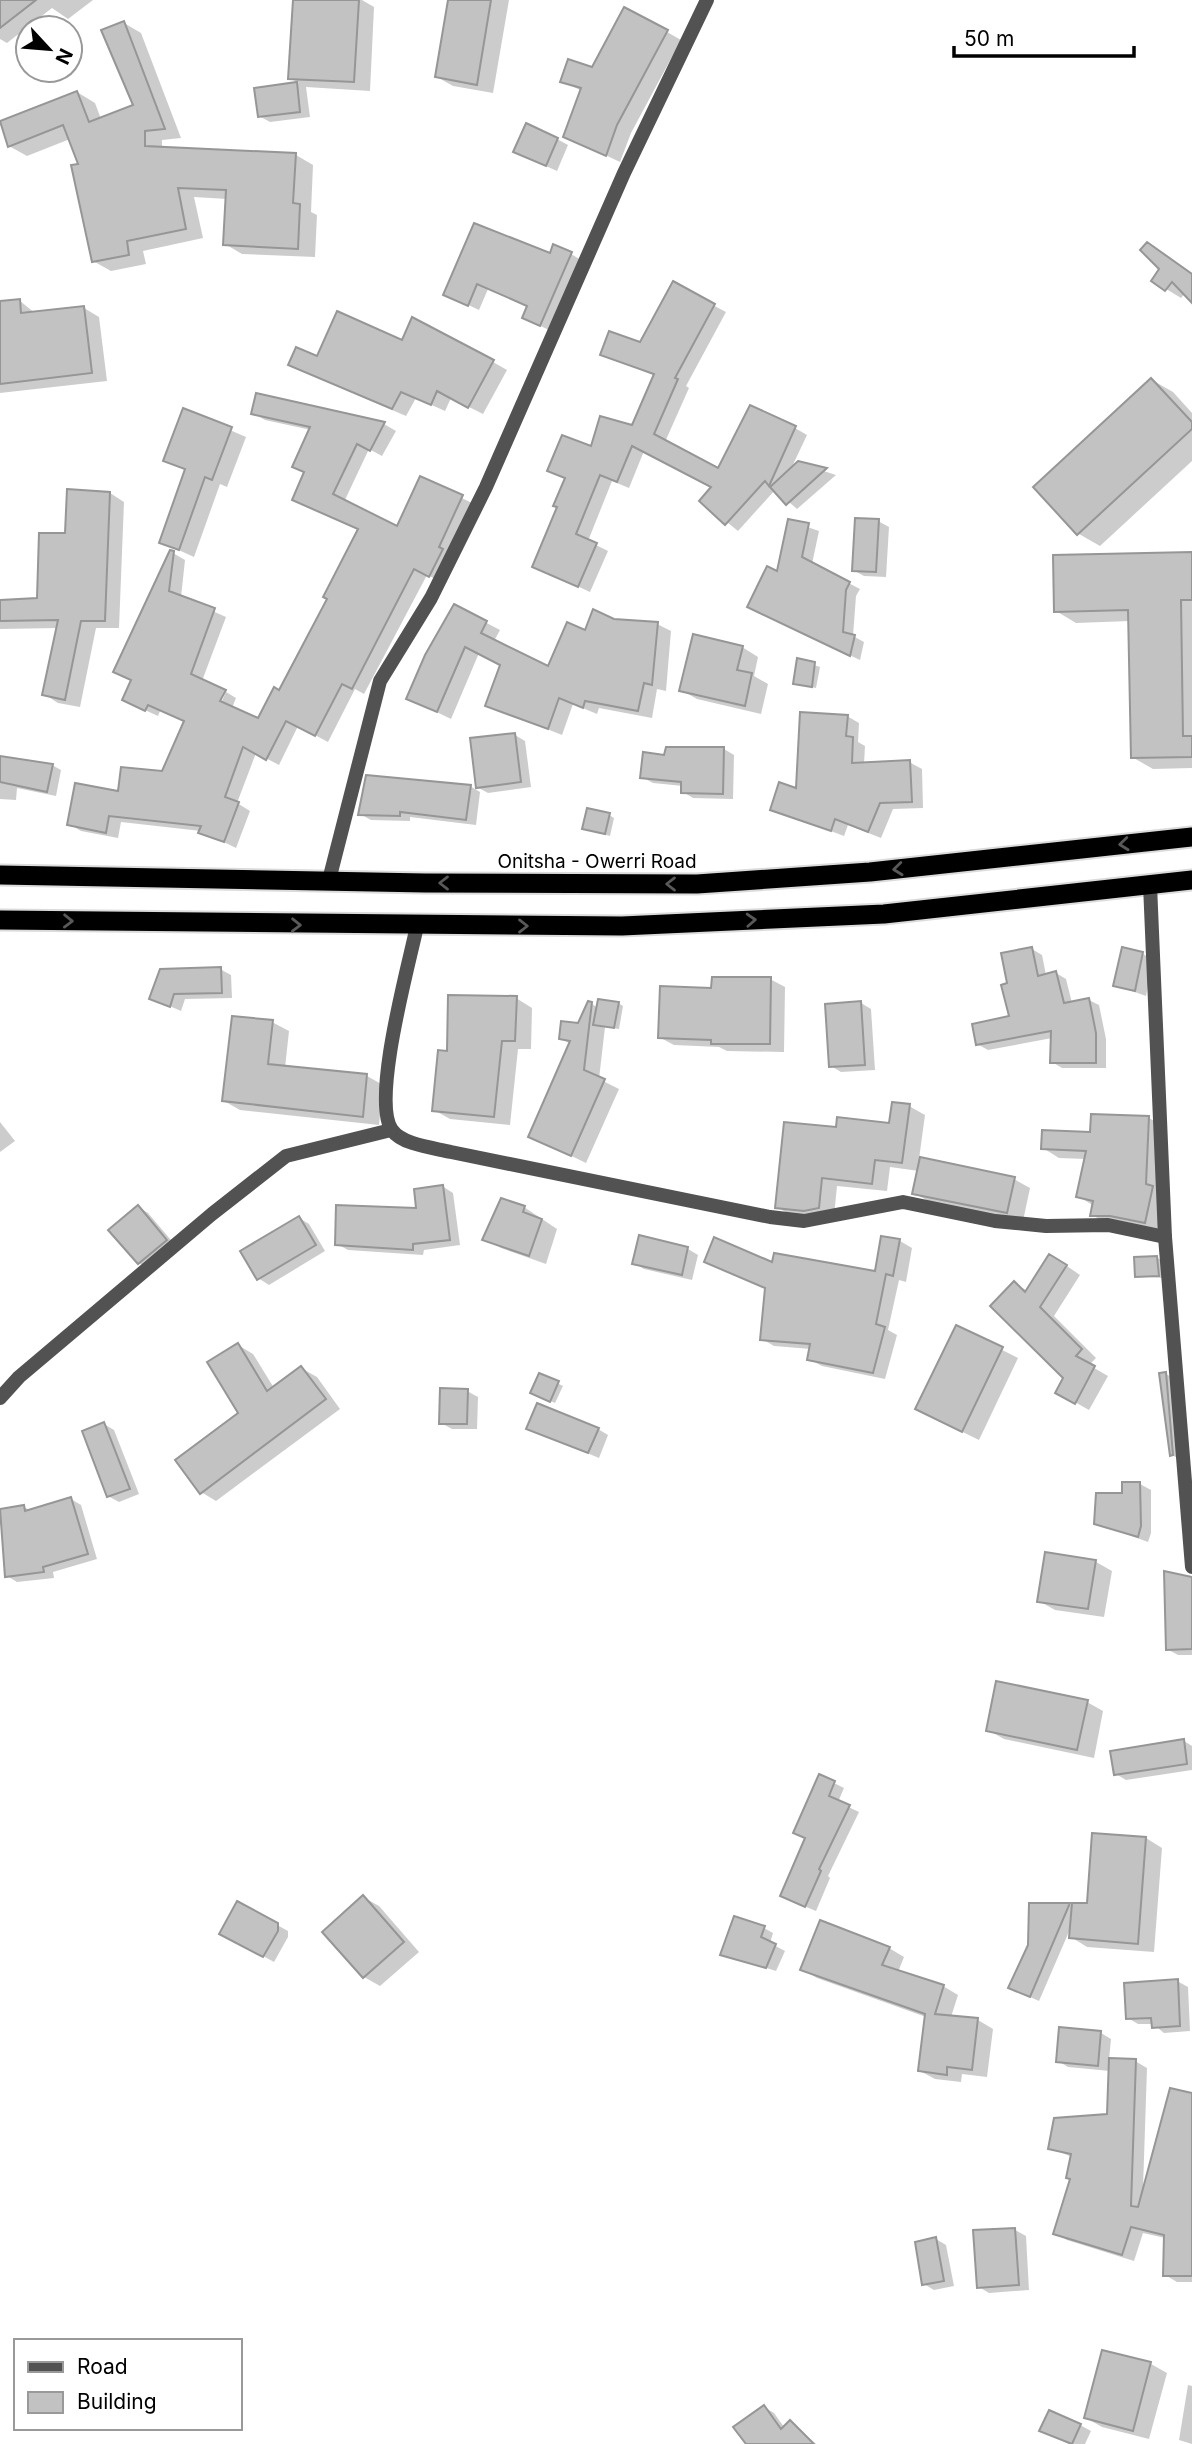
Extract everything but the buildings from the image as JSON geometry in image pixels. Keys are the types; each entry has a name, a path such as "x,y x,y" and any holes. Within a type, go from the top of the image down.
{"highway":[{"name":"Onitsha - Owerri Road","path":"0,875 697,884 870,873 1192,837"},
{"path":"1,922 622,926 884,914 1192,880"}],"street":[{"path":"329,880 380,681 430,598 486,487 624,173 707,0"},
{"path":"1150,885 1165,1237 1192,1567"},
{"path":"417,926 386,1075 391,1130 401,1139 451,1153 771,1217 804,1221 903,1202 995,1221 1046,1226 1108,1225 1165,1237"},
{"path":"0,1398 19,1377 212,1214 286,1156 391,1130"}]}
